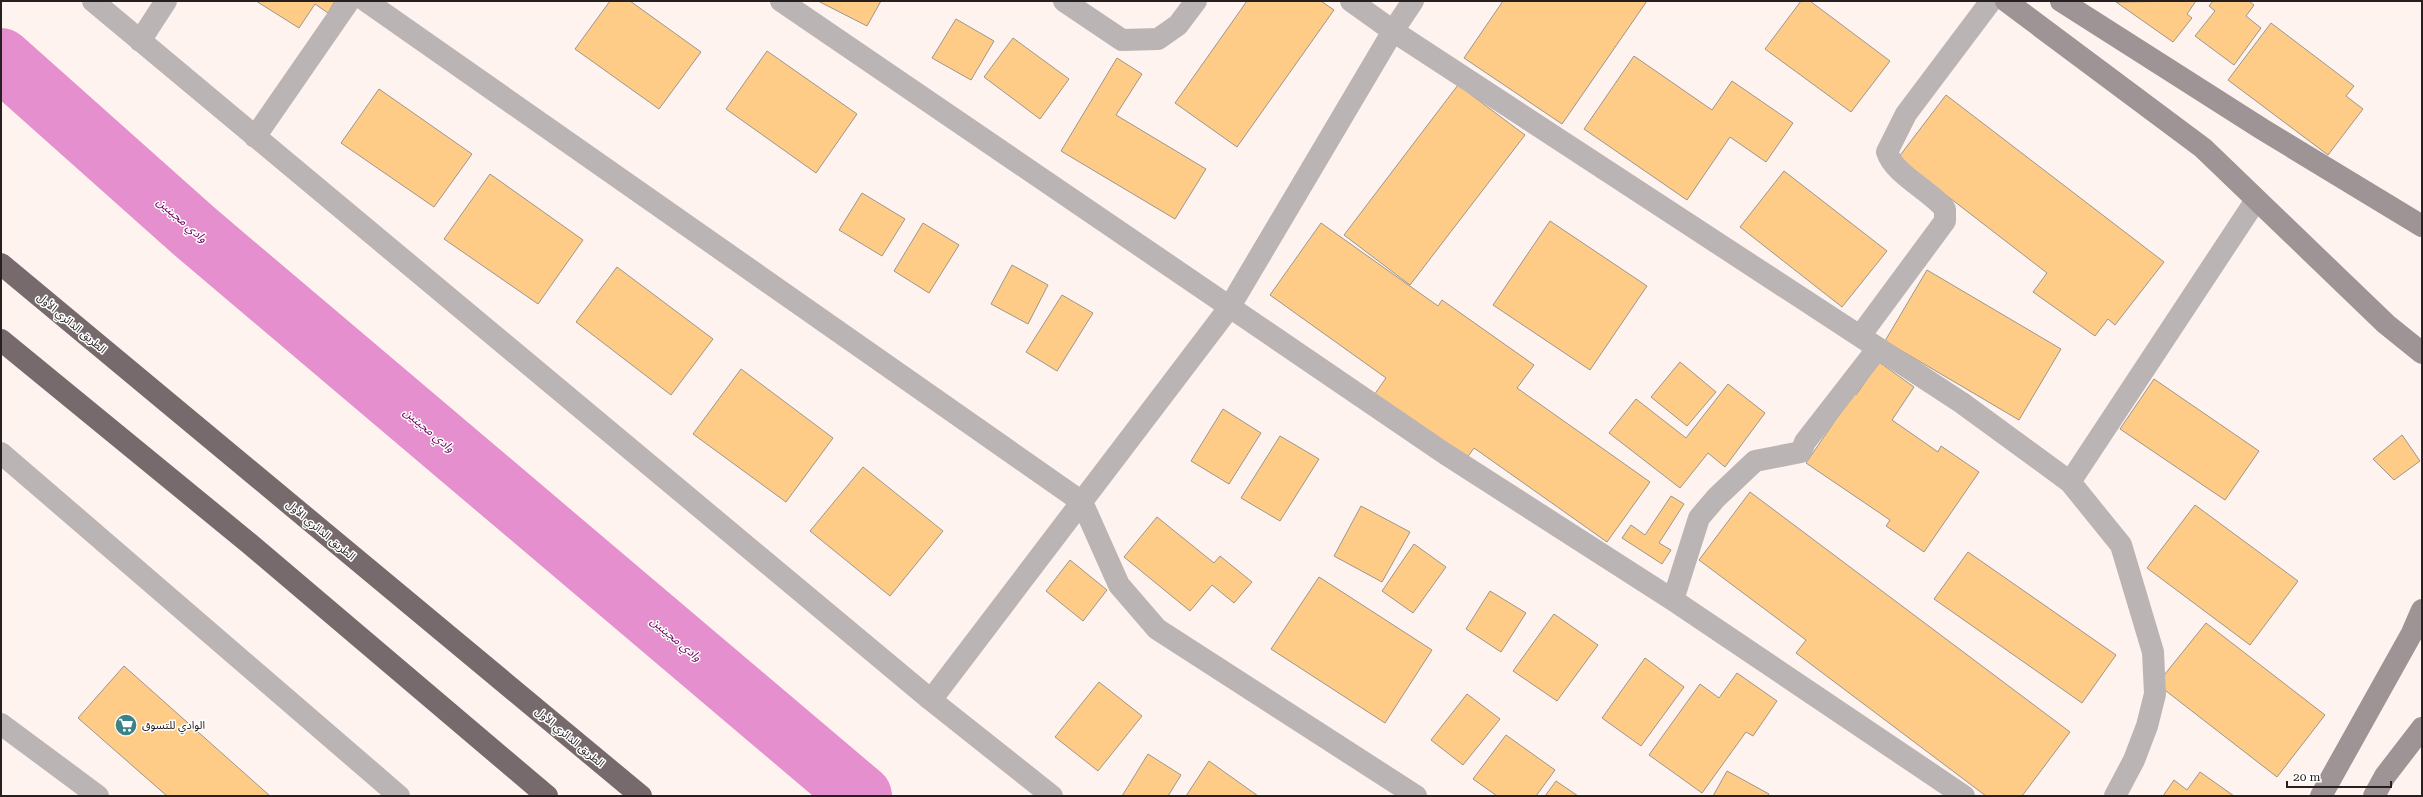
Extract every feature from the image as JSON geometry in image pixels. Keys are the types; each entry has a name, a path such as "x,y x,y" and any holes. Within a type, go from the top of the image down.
{"highway":[{"name":"الطريق الدائري الأول","path":"1,264 641,796"},
{"path":"1,340 250,544 547,796"}],"street":[{"path":"93,1 931,700 1052,796"},
{"path":"140,41 166,1"},
{"path":"255,137 349,1"},
{"path":"366,1 1082,502 1119,585 1157,629 1416,796"},
{"path":"781,1 1229,308 1444,453 1673,600 1964,796"},
{"path":"1064,1 1122,40 1158,39 1178,24 1196,1"},
{"path":"1351,1 1962,403 2070,482 2121,545 2152,652 2155,694 2147,726 2134,760 2115,796"},
{"path":"931,700 1229,308 1393,30 1413,1"},
{"path":"1673,600 1699,518 1728,484 1755,461 1801,452 1805,442 1944,221 1945,209 1937,200 1890,162 1887,152 1891,140 1906,114 1991,1"},
{"path":"2006,1 2203,148 2386,324 2422,352"},
{"path":"2075,5 2262,129 2422,226"},
{"path":"2070,482 2256,200"},
{"path":"1,453 399,796"},
{"path":"2321,796 2412,633 2422,610"},
{"path":"1,724 98,796"},
{"path":"2374,796 2385,776 2422,728"}],"building":[{"path":"256,1 335,1 328,13 315,4 299,28"},
{"path":"610,1 630,1 701,52 659,109 575,49"},
{"path":"818,1 881,1 867,26"},
{"path":"1247,1 1321,1 1334,10 1237,147 1175,103"},
{"path":"1503,1 1647,1 1562,124 1464,58"},
{"path":"1801,1 1810,1 1890,61 1851,112 1765,49"},
{"path":"2196,1 2187,14 2192,18 2173,42 2116,2"},
{"path":"2213,1 2249,1 2254,5 2246,16 2261,28 2234,65 2195,36 2215,11 2209,6"},
{"path":"956,19 994,41 971,80 932,58"},
{"path":"2271,23 2354,86 2346,96 2363,109 2328,155 2228,80"},
{"path":"1013,38 1069,79 1040,119 984,77"},
{"path":"767,51 857,114 816,173 726,109"},
{"path":"1634,56 1712,110 1732,81 1793,123 1766,162 1730,137 1687,200 1584,129"},
{"path":"1117,58 1142,74 1116,115 1206,169 1175,219 1061,151"},
{"path":"1458,85 1525,135 1410,285 1344,235"},
{"path":"379,89 472,154 434,207 341,143"},
{"path":"1946,95 2164,262 2115,325 2108,319 2095,336 2033,292 2047,273 1898,158"},
{"path":"1784,171 1887,251 1842,307 1740,227"},
{"path":"490,174 583,240 538,304 444,239"},
{"path":"862,193 905,219 882,256 839,230"},
{"path":"1550,221 1647,286 1590,370 1493,305"},
{"path":"923,223 959,245 929,293 894,271"},
{"path":"1321,223 1438,306 1442,300 1534,365 1517,388 1650,482 1607,542 1474,448 1464,462 1372,398 1386,378 1270,295"},
{"path":"1012,265 1048,285 1028,324 991,304"},
{"path":"617,267 713,339 671,395 576,322"},
{"path":"1927,270 2061,349 2019,420 1885,341"},
{"path":"1062,295 1093,313 1057,371 1026,352"},
{"path":"1680,362 1716,392 1687,426 1651,397"},
{"path":"1879,362 1914,387 1892,420 1938,452 1941,446 1979,472 1924,552 1886,526 1890,520 1806,463 1854,393 1856,395"},
{"path":"741,369 833,438 786,502 693,434"},
{"path":"2154,379 2259,451 2225,500 2120,429"},
{"path":"1728,384 1765,413 1725,467 1708,453 1680,488 1609,433 1636,399 1686,438"},
{"path":"1223,409 1261,433 1229,484 1191,461"},
{"path":"2402,435 2420,461 2394,480 2373,459"},
{"path":"1280,436 1319,459 1280,521 1241,498"},
{"path":"863,467 943,531 890,596 810,531"},
{"path":"1750,492 2070,732 2022,796 1986,796 1796,653 1806,640 1699,560"},
{"path":"1671,496 1684,504 1659,543 1671,550 1662,564 1622,538 1631,525 1645,535"},
{"path":"2195,505 2298,581 2250,645 2147,568"},
{"path":"1361,506 1410,532 1382,582 1334,556"},
{"path":"1157,517 1214,563 1220,556 1252,582 1234,603 1212,585 1190,611 1124,557"},
{"path":"1414,544 1446,567 1413,613 1382,591"},
{"path":"1968,552 2116,655 2082,703 1934,599"},
{"path":"1070,560 1107,590 1083,621 1046,591"},
{"path":"1319,577 1432,650 1385,723 1271,649"},
{"path":"1490,591 1526,613 1501,652 1466,629"},
{"path":"1554,614 1598,645 1557,701 1513,671"},
{"path":"2206,623 2325,715 2277,777 2157,684"},
{"path":"1645,658 1684,687 1641,746 1602,718"},
{"path":"124,666 270,796 167,796 78,718"},
{"path":"1737,673 1777,701 1753,736 1746,732 1702,793 1649,755 1700,684 1719,698"},
{"path":"1099,682 1142,716 1098,771 1055,737"},
{"path":"1467,694 1500,719 1463,765 1431,740"},
{"path":"1506,735 1555,770 1536,796 1497,796 1473,779"},
{"path":"1148,754 1181,775 1168,796 1122,796"},
{"path":"1209,761 1258,796 1186,796"},
{"path":"1727,771 1769,794 1768,796 1713,796"},
{"path":"2200,772 2234,796 2163,796 2174,780 2187,790"},
{"path":"1556,781 1578,796 1545,796"}],"waterway":[{"name":"وادي مجينين","path":"1,59 194,231 861,796"}],"place":[{"name":"الوادي للتسوق","path":"126,725"}]}
